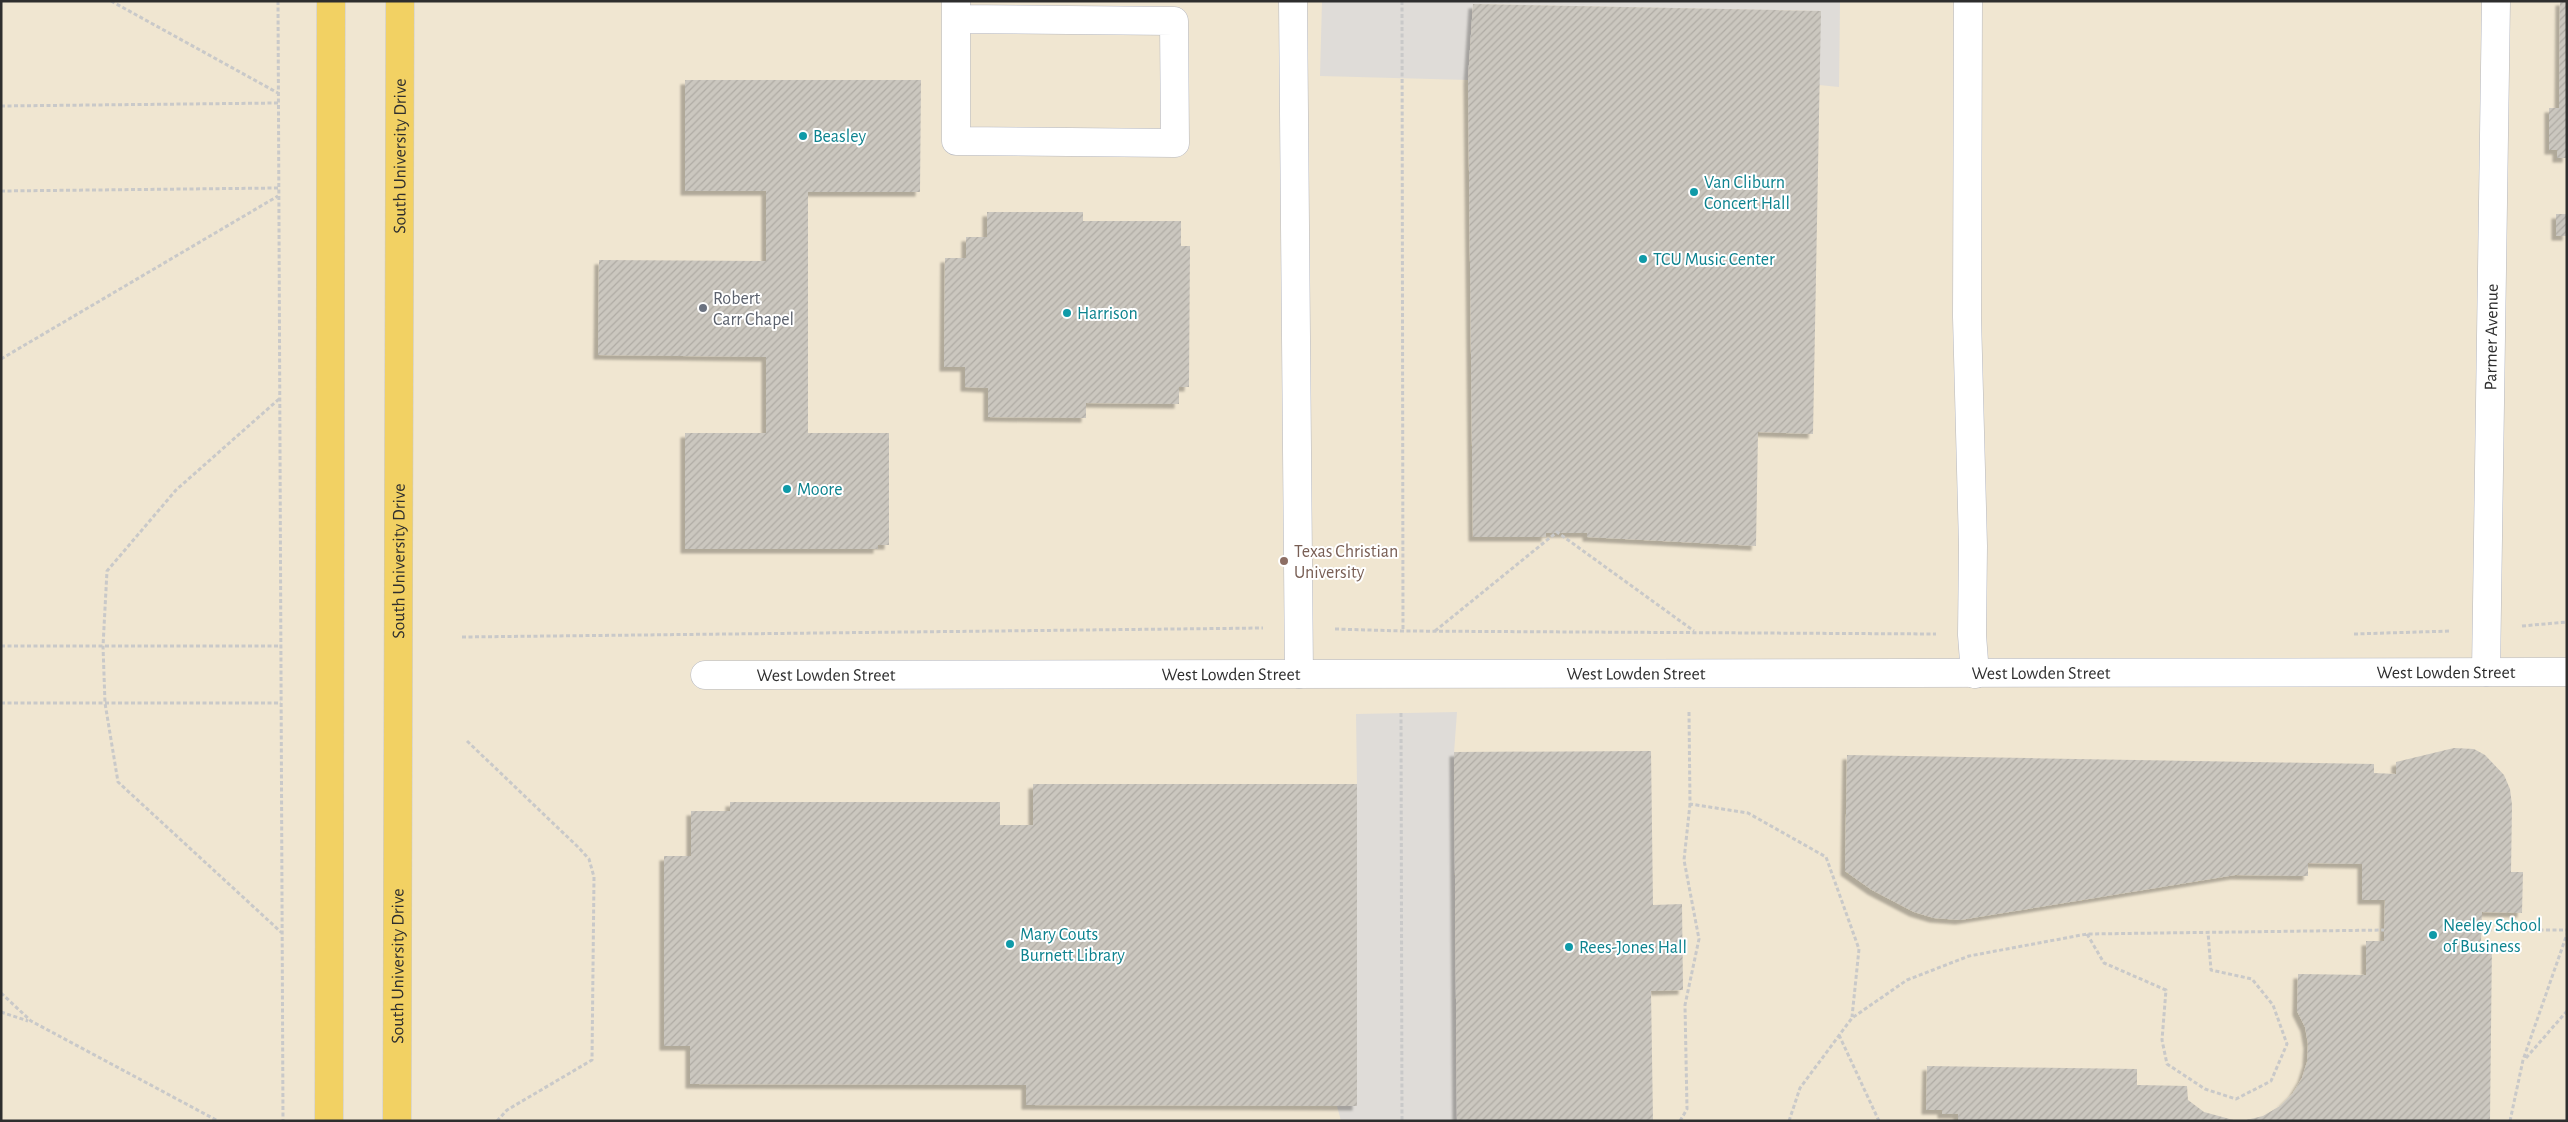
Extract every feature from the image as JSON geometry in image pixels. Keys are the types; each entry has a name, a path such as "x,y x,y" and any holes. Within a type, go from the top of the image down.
{"main road":[{"path":"329,1121 330,1"},
{"name":"South University Drive","path":"397,1121 400,1"}],"street":[{"path":"1293,1 1299,674"},
{"path":"1968,1 1968,317 1973,546 1972,635 1975,674"},
{"name":"Parmer Avenue","path":"2486,672 2496,1"},
{"path":"956,10 1174,21 1175,143 956,141 956,10"},
{"name":"West Lowden Street","path":"705,675 2567,672"}],"path":[{"path":"111,1 278,93"},
{"path":"278,1 283,1121"},
{"path":"1402,1 1403,632"},
{"path":"1,106 278,103"},
{"path":"1,191 278,188"},
{"path":"1,359 278,196"},
{"path":"280,398 176,490 107,571 102,646 105,703 118,782 282,934"},
{"path":"1435,632 1556,532 1695,632"},
{"path":"2347,634 2487,630 2567,622"},
{"path":"462,637 1300,627 1403,632 1695,632 1972,635"},
{"path":"1,646 280,646"},
{"path":"1,703 281,703"},
{"path":"1680,1121 1687,1109 1685,1005 1699,939 1684,860 1690,804 1689,712"},
{"path":"1401,713 1402,1121"},
{"path":"467,741 578,846 589,859 594,877 592,1060 507,1110 497,1121"},
{"path":"1690,804 1748,813 1826,857 1859,949 1852,1018"},
{"path":"1789,1121 1800,1088 1852,1018 1907,980 1969,956 2087,934 2384,930"},
{"path":"2481,930 2567,932 2524,1060 2510,1121"},
{"path":"2087,934 2104,963 2166,990 2162,1040 2167,1064 2205,1089 2236,1099 2271,1081 2287,1044 2273,1005 2252,979 2211,970 2208,932"},
{"path":"1,993 31,1022"},
{"path":"2524,1060 2567,1011"},
{"path":"1,1012 31,1022 218,1121"},
{"path":"1840,1035 1879,1121"}],"shaded area":[{"name":"Texas Christian University","path":"1,1 2567,1 2567,1121 1,1121"},
{"path":"1322,1 1840,1 1839,87 1819,85 1820,11 1473,4 1468,80 1320,76"},
{"path":"1457,712 1454,753 1457,1121 1341,1121 1337,1106 1357,784 1356,714"}],"building":[{"path":"2560,1 2567,1 2567,158 2557,158 2557,150 2549,150 2549,108 2559,108"},
{"name":"TCU Music Center","path":"1473,4 1821,11 1813,434 1758,432 1756,546 1587,537 1587,533 1546,533 1546,537 1473,537 1468,80"},
{"path":"685,80 921,80 920,192 808,192 808,433 889,433 889,545 878,545 878,549 685,549 685,433 766,433 766,357 598,355 599,260 766,261 766,191 685,191"},
{"name":"Harrison","path":"987,212 1083,212 1083,221 1181,221 1181,246 1190,246 1189,387 1179,387 1179,404 1086,403 1086,418 988,417 988,388 965,387 965,367 944,367 945,258 966,258 966,237 987,237"},
{"path":"2556,214 2567,214 2567,236 2556,236"},
{"name":"Neeley School of Business","path":"2454,748 2474,749 2485,755 2504,775 2510,789 2512,805 2511,872 2523,872 2522,913 2482,912 2481,942 2492,942 2490,1121 2242,1121 2263,1116 2280,1106 2293,1093 2302,1078 2307,1062 2308,1044 2305,1027 2297,1011 2298,974 2366,975 2366,941 2384,941 2385,900 2362,900 2362,864 2308,863 2308,876 2235,875 1960,920 1934,918 1914,912 1872,890 1845,871 1847,755 2374,764 2374,773 2396,774 2396,762"},
{"name":"Rees-Jones Hall","path":"1651,751 1653,905 1682,904 1683,990 1651,991 1653,1121 1457,1121 1454,752"},
{"name":"Mary Couts Burnett Library","path":"1033,784 1357,784 1357,1106 1026,1105 1026,1085 690,1084 690,1046 664,1046 664,856 691,856 691,811 730,811 730,802 1000,802 1000,825 1033,825"},
{"path":"1927,1066 2137,1069 2137,1085 2187,1086 2188,1100 2204,1112 2237,1121 1958,1121 1958,1114 1942,1114 1942,1110 1926,1110"}],"place":[{"name":"Beasley","path":"803,136"},
{"name":"Van Cliburn Concert Hall","path":"1694,192"},
{"name":"TCU Music Center","path":"1643,259"},
{"name":"Robert Carr Chapel","path":"703,308"},
{"name":"Harrison","path":"1067,313"},
{"name":"Moore","path":"787,489"},
{"name":"Texas Christian University","path":"1284,561"},
{"name":"Neeley School of Business","path":"2433,935"},
{"name":"Mary Couts Burnett Library","path":"1010,944"},
{"name":"Rees-Jones Hall","path":"1569,947"}]}
